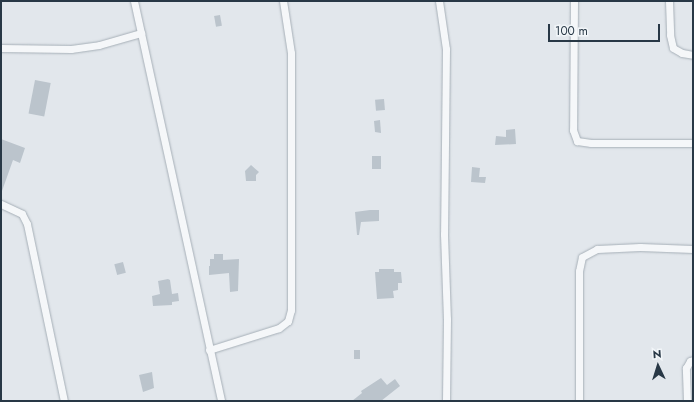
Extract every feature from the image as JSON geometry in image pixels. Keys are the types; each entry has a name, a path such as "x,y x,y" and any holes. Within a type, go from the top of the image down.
{"street":[{"path":"134,1 221,401"},
{"path":"209,350 279,328 288,321 291,310 291,53 283,1"},
{"path":"439,1 446,49 444,234 447,319 446,401"},
{"path":"574,1 573,130 577,140 591,143 693,143"},
{"path":"669,1 670,35 673,48 682,53 693,55"},
{"path":"1,48 71,49 98,45 141,33"},
{"path":"1,204 22,214 27,224 64,401"},
{"path":"579,401 579,271 582,258 597,249 640,247 693,249"},
{"path":"687,401 686,368 690,361 693,360"}],"building":[{"path":"220,15 222,26 216,27 214,16"},
{"path":"35,80 51,83 44,116 29,113"},
{"path":"384,99 385,110 376,111 375,100"},
{"path":"380,120 381,133 375,132 374,121"},
{"path":"515,129 516,144 495,145 496,136 506,137 506,130"},
{"path":"1,139 25,148 20,163 13,160 2,191"},
{"path":"372,156 381,156 381,169 372,169"},
{"path":"251,165 259,172 256,175 256,181 246,181 245,171"},
{"path":"472,167 480,168 479,177 486,177 485,183 471,182"},
{"path":"379,210 379,221 361,222 359,235 357,235 355,212"},
{"path":"214,254 223,254 223,260 239,259 238,291 230,292 229,273 209,275 210,259 214,259"},
{"path":"123,262 126,273 117,275 114,264"},
{"path":"379,269 394,269 394,272 401,272 402,283 398,283 398,290 393,291 394,298 377,299 375,272 379,272"},
{"path":"170,280 172,294 178,293 179,301 172,302 172,305 153,306 152,296 160,294 158,281"},
{"path":"354,350 360,350 360,359 354,359"},
{"path":"152,372 154,388 143,392 139,375"},
{"path":"381,378 387,385 395,379 400,386 381,401 352,401 362,393 361,391"}]}
